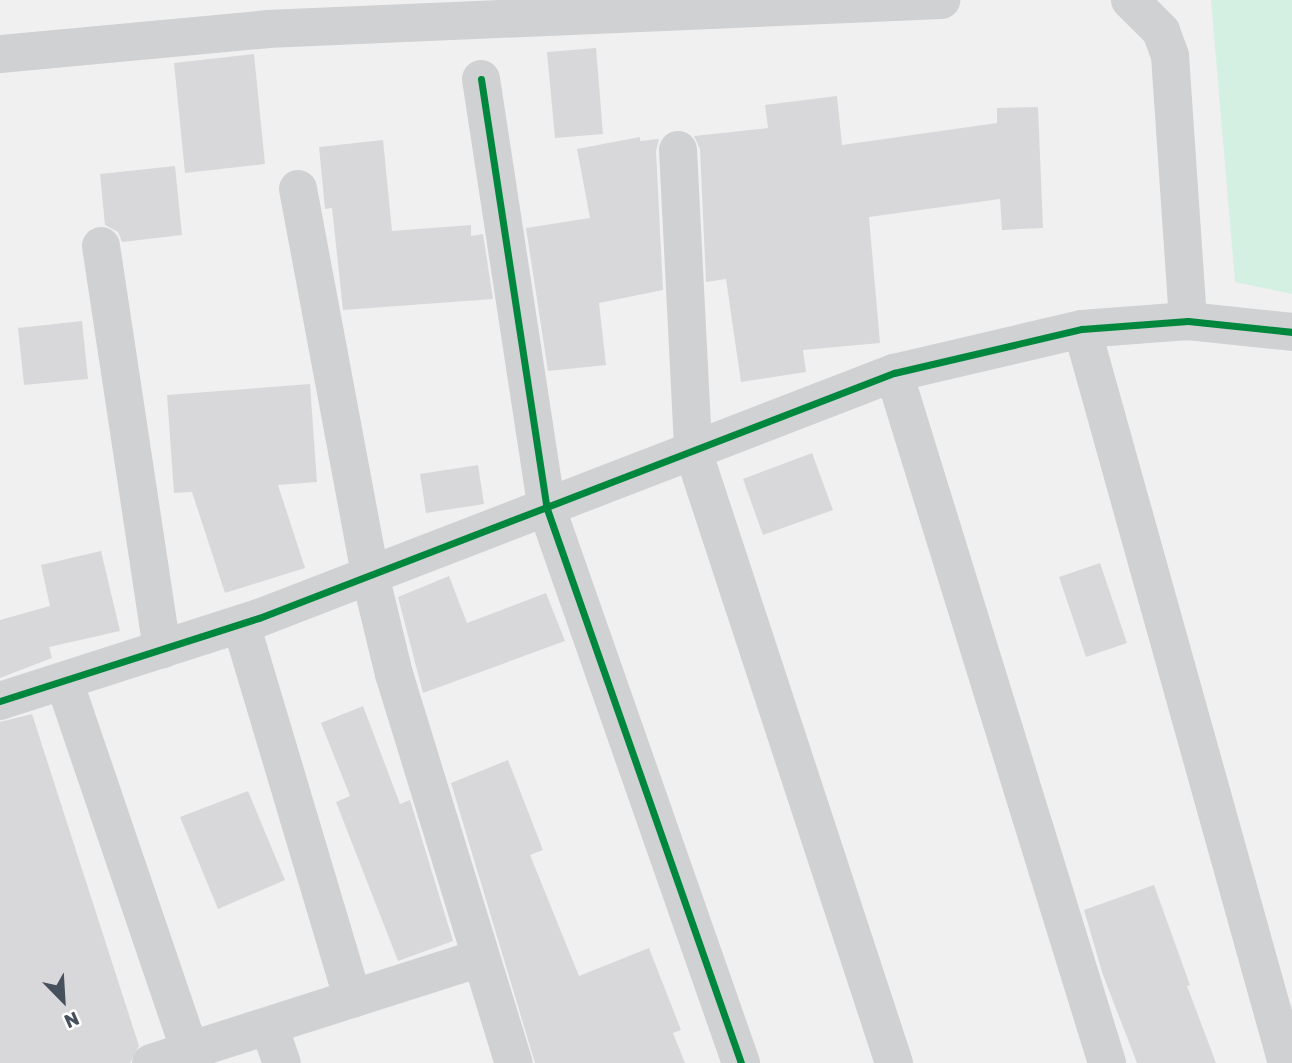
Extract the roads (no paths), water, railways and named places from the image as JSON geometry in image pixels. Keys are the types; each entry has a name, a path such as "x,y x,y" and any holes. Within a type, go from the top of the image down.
{"street":[{"path":"0,54 267,29 941,0"},
{"path":"1130,0 1161,30 1170,56 1188,321"},
{"path":"481,79 547,509 741,1063"},
{"path":"678,150 693,451 894,1063"},
{"path":"298,190 370,575 394,674 453,854 480,958 514,1063"},
{"path":"101,246 162,649"},
{"path":"0,701 241,624 547,509 894,373 1082,329 1188,321 1291,335"},
{"path":"1082,329 1287,1063"},
{"path":"894,373 1107,1063"},
{"path":"241,624 353,999"},
{"path":"64,681 190,1051"},
{"path":"151,1063 480,958"},
{"path":"269,1026 282,1063"}]}
